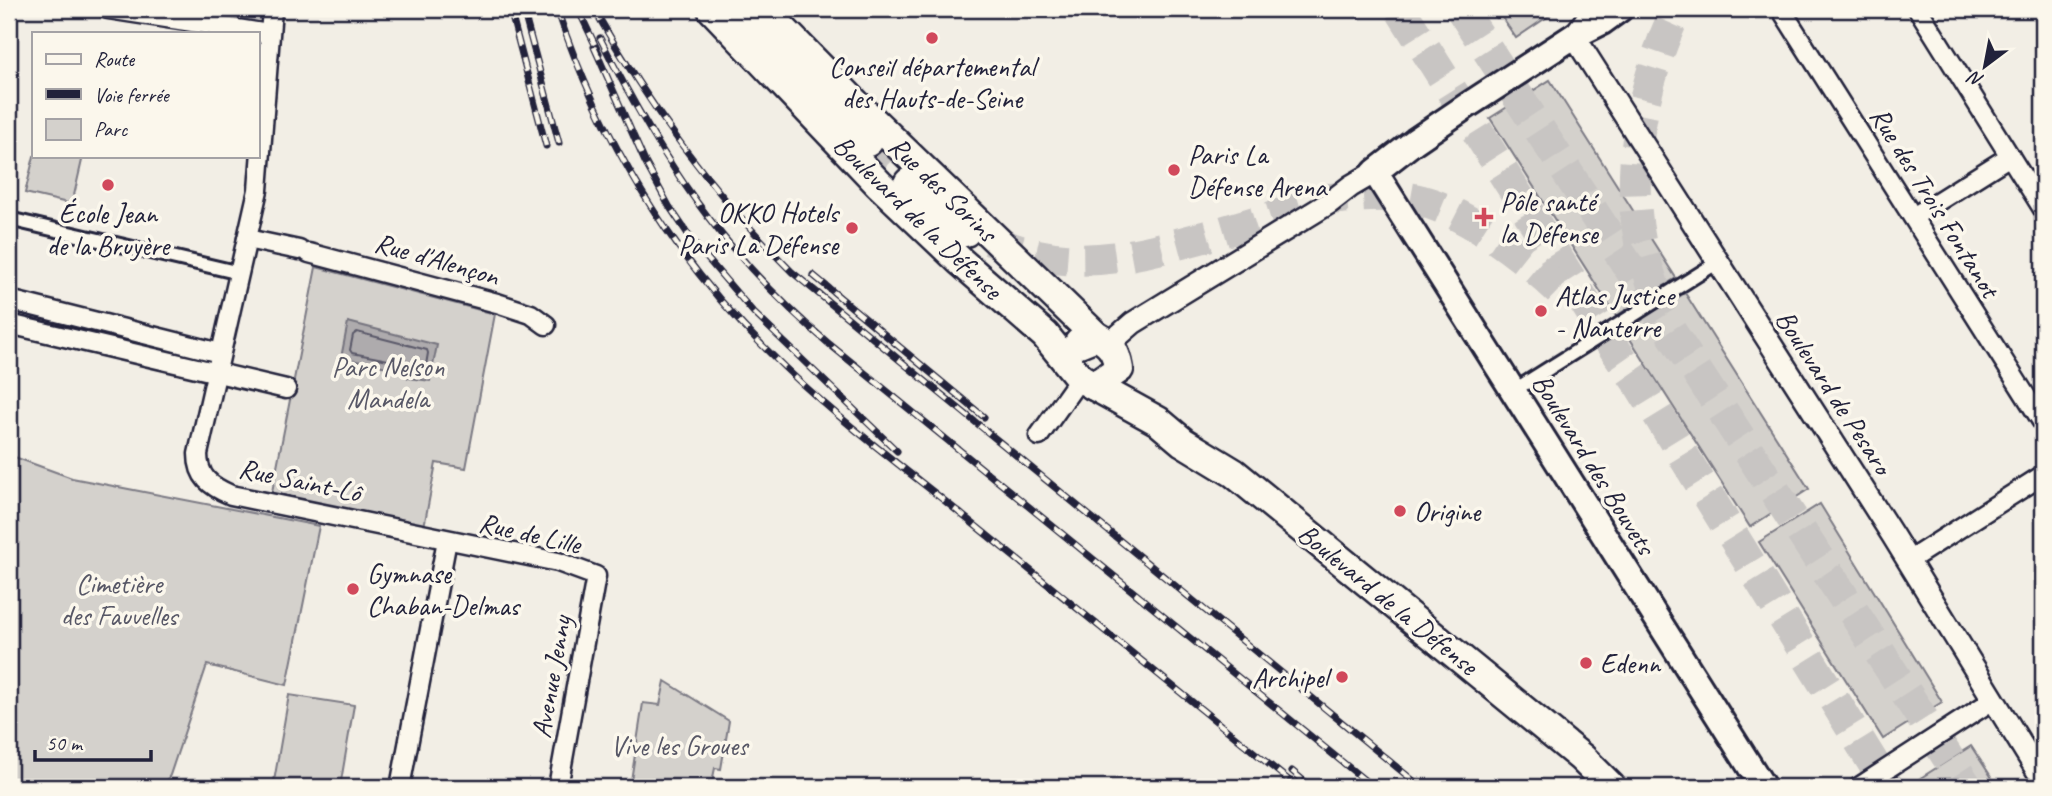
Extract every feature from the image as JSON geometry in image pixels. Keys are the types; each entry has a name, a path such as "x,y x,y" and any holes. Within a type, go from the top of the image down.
{"highway":[{"path":"740,9 867,139"},
{"path":"910,184 965,230"}],"main road":[{"path":"689,9 747,72 758,79 778,79"},
{"name":"Boulevard de la Défense","path":"712,9 879,184 960,261 1045,335 1081,375 1158,421 1183,442 1234,473 1582,758 1611,787"},
{"name":"Rue des Sorins","path":"764,9 840,88 1108,349"},
{"path":"1375,172 1415,141 1612,10"},
{"name":"Boulevard des Bouvets","path":"1375,172 1645,604 1763,787"},
{"path":"1077,344 1108,349 1081,375 1073,347 1077,344"},
{"name":"Boulevard de la Défense","path":"1108,349 1158,421"}],"street":[{"path":"108,9 256,32"},
{"name":"Rue Saint-Lô","path":"272,9 258,190 198,454 198,466 203,478 230,495 426,533 450,541"},
{"name":"Rue des Trois Fontanot","path":"1781,9 2043,423"},
{"path":"1917,9 2043,209"},
{"path":"259,32 269,34"},
{"name":"Boulevard de Pesaro","path":"1574,36 1908,561 2043,780"},
{"path":"1913,217 2010,156"},
{"path":"1108,349 1140,318 1375,172"},
{"path":"9,219 240,272"},
{"name":"Rue d'Alençon","path":"247,239 304,251 497,303 531,314 546,325"},
{"path":"1513,391 1718,262"},
{"path":"9,300 220,353"},
{"path":"9,324 286,389"},
{"path":"1039,436 1081,375"},
{"path":"1908,561 2043,475"},
{"path":"400,787 450,541"},
{"name":"Rue de Lille","path":"450,541 558,562 596,576"},
{"name":"Avenue Jenny","path":"558,787 596,576"},
{"path":"1859,787 1993,700"}],"green space":[{"path":"1490,9 1559,9 1516,38 1501,16 1497,18"},
{"path":"1550,80 1676,278 1616,316 1490,118"},
{"path":"34,158 83,158 72,204 25,193"},
{"name":"Parc Nelson Mandela","path":"316,267 495,314 466,468 436,463 424,527 271,497"},
{"path":"1685,293 1809,489 1750,527 1625,331"},
{"name":"Cimetière des Fauvelles","path":"9,455 72,478 319,526 287,685 207,665 170,775 163,787 9,787"},
{"path":"1820,504 1942,702 1883,739 1759,542"},
{"name":"Vive les Groues","path":"665,681 729,721 721,769 715,768 711,787 630,787 643,703 660,705"},
{"path":"289,695 354,705 340,787 273,787"},
{"path":"1971,746 1998,787 1913,787 1911,784"}],"water":[{"path":"348,322 437,345 430,381 408,378 408,371 341,358"}],"tunnel":[{"path":"1400,9 1641,387 1888,787"},
{"path":"1461,9 1967,787"},
{"path":"1654,288 1640,241 1636,212 1636,153 1640,122 1655,63 1677,9"},
{"path":"867,140 910,184"},
{"path":"990,240 1045,257 1120,257 1233,229 1330,199 1399,197 1440,207 1481,229 1540,272 1570,301"}],"railway":[{"path":"510,9 546,146"},
{"path":"523,9 559,143"},
{"path":"557,9 594,103 642,192 700,275 768,351 845,421 1297,787"},
{"path":"578,9 599,53"},
{"path":"594,9 637,80 684,147 735,211 792,272 1421,787"},
{"path":"600,38 671,165 726,239 756,275 790,309 828,343 1373,787"},
{"path":"594,47 645,162 669,206 694,243 754,313 897,451"},
{"path":"813,275 984,417"},
{"path":"1292,771 1311,787"}],"place":[{"name":"Conseil départemental des Hauts-de-Seine","path":"932,38"},
{"name":"Paris La Défense Arena","path":"1174,170"},
{"name":"École Jean de la Bruyère","path":"108,185"},
{"name":"Pôle santé la Défense","path":"1484,217"},
{"name":"OKKO Hotels Paris La Défense","path":"852,228"},
{"name":"Atlas Justice - Nanterre","path":"1541,311"},
{"name":"Origine","path":"1400,511"},
{"name":"Gymnase Chaban-Delmas","path":"353,589"},
{"name":"Edenn","path":"1586,663"},
{"name":"Archipel","path":"1342,677"}]}
